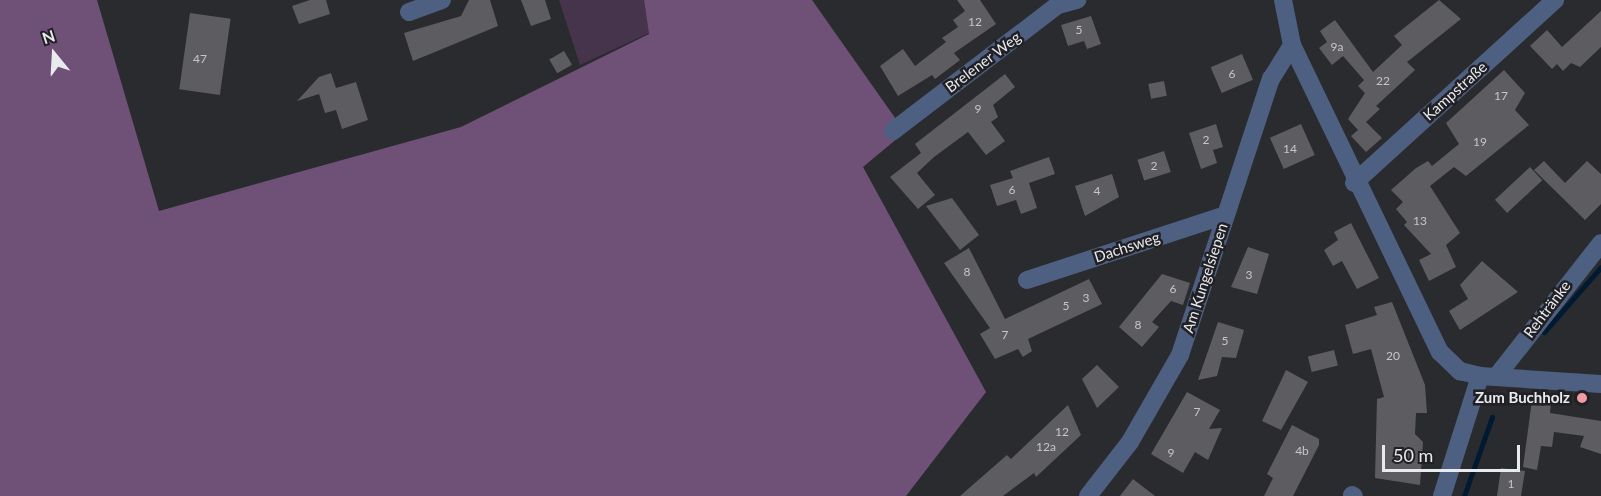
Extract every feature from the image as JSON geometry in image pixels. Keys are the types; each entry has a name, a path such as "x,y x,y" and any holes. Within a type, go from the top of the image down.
{"street":[{"path":"409,12 442,0"},
{"name":"Brelener Weg","path":"893,131 1058,5 1077,0"},
{"path":"1283,0 1292,45 1354,183 1440,352 1460,371 1488,377 1601,384"},
{"name":"Kampstraße","path":"1354,183 1555,0"},
{"name":"Am Kungelsiepen","path":"1088,496 1130,442 1180,355 1271,79 1292,45"},
{"name":"Dachsweg","path":"1027,280 1226,215"},
{"name":"Rehtränke","path":"1488,377 1601,243"},
{"path":"1442,496 1488,377"}],"shaded area":[{"path":"0,0 97,0 159,211 461,127 649,34 644,0 812,0 905,132 863,167 986,392 906,496 0,496"},
{"path":"559,0 644,0 649,33 580,65"}],"building":[{"path":"310,0 326,0 330,14 299,24 292,6"},
{"path":"469,0 490,0 498,26 413,61 404,33 461,16"},
{"path":"521,0 545,0 551,19 531,26"},
{"path":"957,0 980,0 996,24 954,53 960,60 935,79 932,75 898,96 880,66 903,49 915,66 946,42 942,38 958,27 953,20 965,11"},
{"path":"1439,0 1461,19 1407,62 1415,70 1376,106 1380,109 1366,122 1382,138 1366,152 1351,136 1358,130 1348,119 1365,93 1358,86 1364,80 1343,56 1332,65 1319,48 1327,42 1320,31 1335,20 1373,72 1402,45 1394,36"},
{"path":"1601,11 1601,47 1580,67 1571,63 1563,71 1557,64 1552,69 1530,46 1547,30 1562,47"},
{"path":"190,13 231,19 220,95 179,89"},
{"path":"1091,16 1101,44 1087,49 1084,41 1068,46 1061,25"},
{"path":"564,51 572,65 557,73 549,60"},
{"path":"1242,54 1253,80 1222,93 1211,67"},
{"path":"1504,70 1525,93 1515,110 1529,125 1466,176 1454,167 1430,186 1460,233 1446,245 1456,267 1429,281 1419,260 1431,254 1404,225 1407,222 1396,209 1403,202 1391,190 1416,168 1428,161 1432,166 1459,144 1446,123"},
{"path":"331,73 336,88 356,82 368,120 342,129 336,110 325,113 319,94 297,101 319,77"},
{"path":"1005,74 1015,87 993,105 998,117 991,122 1005,141 986,155 968,132 934,157 917,173 935,195 918,209 890,177 921,153 915,144"},
{"path":"1164,81 1167,96 1151,99 1148,84"},
{"path":"1216,124 1223,147 1213,150 1217,163 1201,169 1189,133"},
{"path":"1301,124 1315,155 1284,169 1270,138"},
{"path":"1164,151 1171,172 1144,181 1137,160"},
{"path":"1049,157 1055,174 1029,183 1037,208 1021,214 1016,200 997,206 990,185 1013,178 1010,171"},
{"path":"1544,161 1565,183 1587,161 1601,174 1601,204 1585,220 1534,170"},
{"path":"1530,167 1542,180 1507,213 1495,200"},
{"path":"1112,174 1119,197 1085,216 1075,186"},
{"path":"952,198 979,235 960,250 926,206"},
{"path":"1351,223 1379,278 1357,289 1342,261 1333,266 1324,250 1338,240 1334,232"},
{"path":"1248,247 1269,254 1257,294 1231,287"},
{"path":"969,248 1005,319 1089,279 1102,304 1028,339 1032,351 1023,357 1018,349 995,359 980,334 990,328 944,263"},
{"path":"1482,261 1518,292 1460,330 1449,311 1468,299 1460,285"},
{"path":"1162,274 1190,283 1183,305 1171,301 1152,322 1159,327 1142,347 1119,327"},
{"path":"1392,302 1425,385 1427,413 1416,413 1415,434 1423,442 1420,485 1375,478 1377,399 1384,397 1371,349 1353,354 1345,325 1377,315 1374,307"},
{"path":"1218,322 1244,330 1236,358 1222,357 1217,376 1198,380"},
{"path":"1334,350 1338,366 1312,372 1308,357"},
{"path":"1097,365 1119,387 1097,408 1082,379"},
{"path":"1286,370 1308,382 1281,430 1262,421"},
{"path":"1187,392 1220,410 1209,429 1222,428 1208,460 1195,452 1183,473 1151,454"},
{"path":"1532,400 1551,403 1550,413 1601,421 1601,454 1580,447 1584,436 1554,432 1552,447 1541,446 1537,470 1523,467"},
{"path":"1068,405 1081,435 1036,477 1034,473 1003,496 960,496 1007,455 1011,459"},
{"path":"1292,425 1319,439 1319,445 1293,496 1264,496 1273,478 1267,474"},
{"path":"1501,468 1525,471 1521,496 1497,496"},
{"path":"1133,479 1155,496 1120,496"}],"waterway":[{"path":"1544,332 1601,267"},
{"path":"1464,496 1492,417"}],"place":[{"name":"Zum Buchholz","path":"1582,398"}]}
